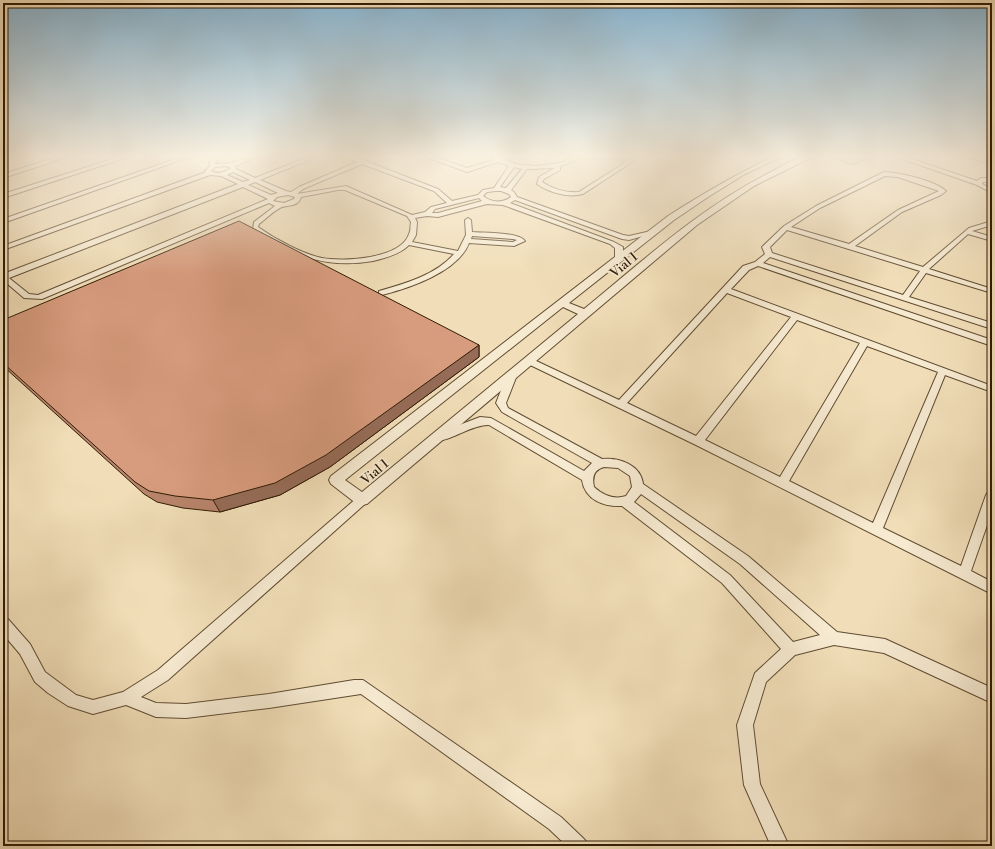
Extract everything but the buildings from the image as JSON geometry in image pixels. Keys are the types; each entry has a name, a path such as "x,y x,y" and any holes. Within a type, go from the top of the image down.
{"street":[{"path":"3,221 79,195"},
{"path":"3,248 150,195"},
{"path":"218,195 4,276 27,296 39,297 281,195"},
{"path":"261,195 280,205"},
{"path":"295,195 297,200 280,205 256,224 255,228 315,258 335,262 362,261 389,254 408,243 412,237 415,228 411,217 398,209 362,195"},
{"path":"441,195 452,204"},
{"name":"Vial 1","path":"706,195 651,233 336,480 362,500 694,223 735,195"},
{"path":"843,195 818,207 786,227 766,247 769,254 992,326"},
{"path":"850,247 900,211 938,195"},
{"path":"427,214 433,208 480,196 487,202"},
{"path":"504,203 514,198 622,237 629,238 651,233"},
{"path":"411,217 427,214 438,215 487,202 504,203 612,243 619,247 619,258"},
{"path":"382,293 413,282 443,267 459,253 469,238 468,220"},
{"path":"904,298 924,270 967,232 982,225 992,223"},
{"path":"786,227 992,291"},
{"path":"967,232 992,239"},
{"path":"469,238 518,238 522,241 514,244 469,238"},
{"path":"408,243 459,253"},
{"path":"621,404 746,268 758,264 769,254"},
{"path":"758,264 863,298 992,343"},
{"path":"806,279 814,268"},
{"path":"863,298 870,287"},
{"path":"725,290 992,389"},
{"path":"562,303 586,314"},
{"path":"915,316 921,303"},
{"path":"698,441 796,316"},
{"path":"782,483 865,341"},
{"path":"529,361 698,441 992,588"},
{"path":"876,530 943,370"},
{"path":"512,375 502,403 505,410 601,463 614,463 626,467 635,475 638,486 634,496 624,501 610,502 597,497 589,488 587,478 591,469 601,463"},
{"path":"436,439 480,421 490,422 587,478"},
{"path":"638,486 744,560 834,638"},
{"path":"964,574 992,495"},
{"path":"3,624 25,648 40,677 53,688 74,701 93,707 126,698 163,675 362,500"},
{"path":"624,501 726,580 791,649"},
{"path":"780,846 752,785 745,725 760,678 791,649 834,638 885,646 992,696"},
{"path":"126,698 156,710 186,711 269,701 354,687 363,688 555,823 580,846"}]}
